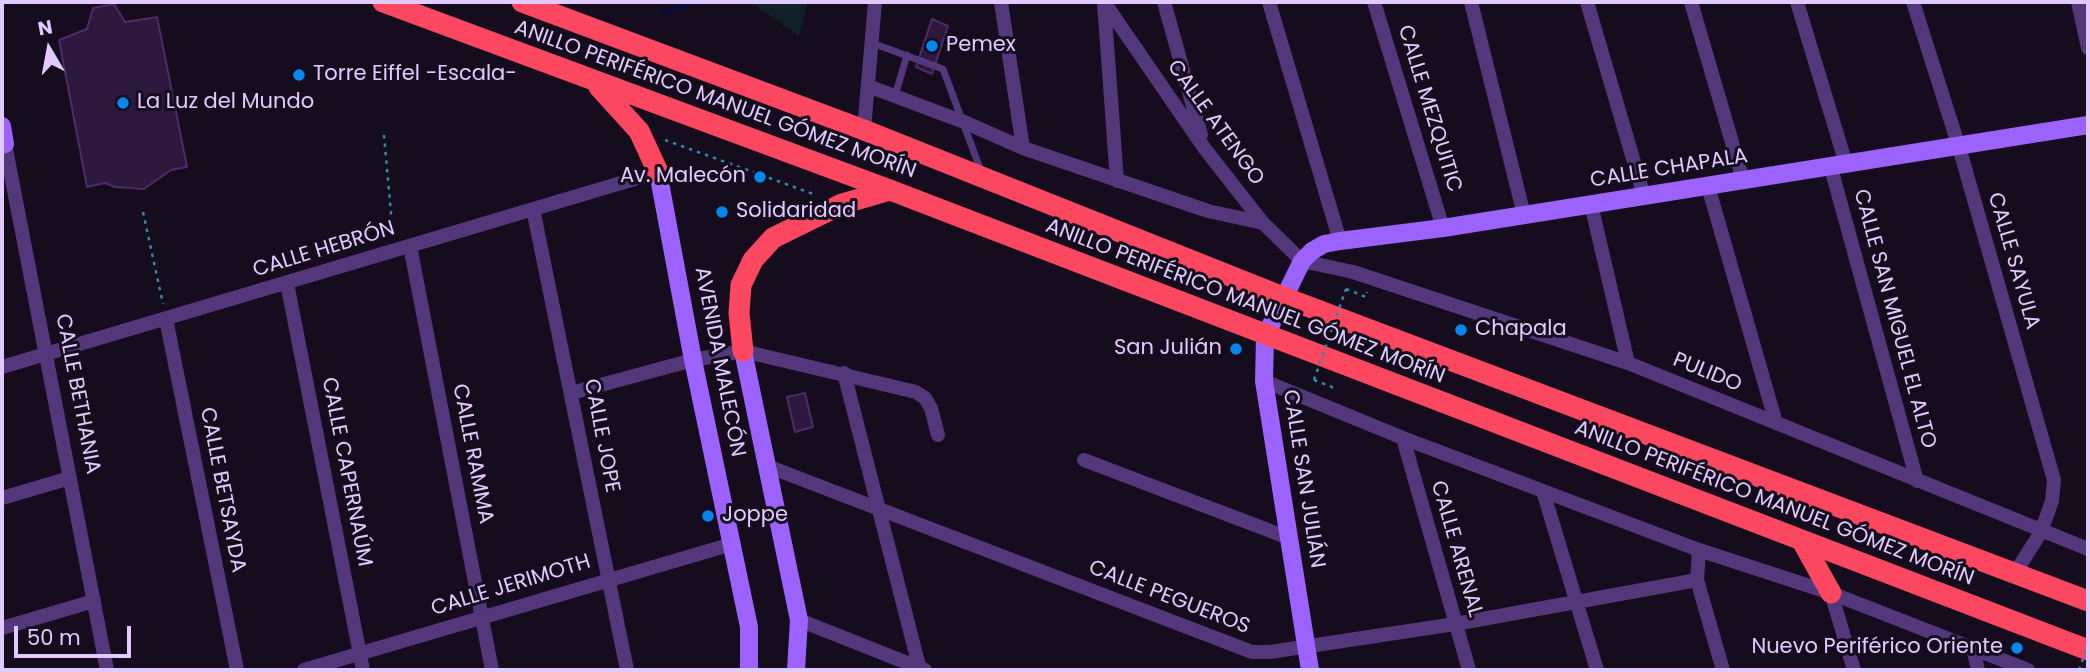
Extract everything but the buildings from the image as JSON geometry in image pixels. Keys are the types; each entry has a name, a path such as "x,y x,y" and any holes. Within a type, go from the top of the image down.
{"highway":[{"name":"ANILLO PERIFÉRICO MANUEL GÓMEZ MORÍN","path":"383,2 890,190 1265,337 2088,648"},
{"name":"ANILLO PERIFÉRICO MANUEL GÓMEZ MORÍN","path":"522,2 864,130 1283,297 2088,601"},
{"name":"AVENIDA MALECÓN","path":"595,82 639,131 658,172"},
{"name":"AVENIDA MALECÓN","path":"743,351 739,313 741,285 753,260 772,238 842,204 890,190"},
{"path":"1802,541 1831,593"}],"street":[{"path":"864,130 875,2"},
{"path":"1001,2 1023,148"},
{"path":"1104,2 1117,181"},
{"name":"CALLE ATENGO","path":"1104,2 1205,149 1264,223 1302,261"},
{"path":"1164,2 1205,149"},
{"path":"1269,2 1340,241"},
{"name":"CALLE MEZQUITIC","path":"1374,2 1443,228"},
{"path":"1471,2 1524,215"},
{"path":"1587,2 1644,196"},
{"path":"1691,2 1743,180"},
{"name":"CALLE SAN MIGUEL EL ALTO","path":"1797,2 1917,481"},
{"name":"CALLE SAYULA","path":"1913,2 1959,147 2054,480 2052,501 2040,532 2015,573"},
{"path":"2078,2 2088,48"},
{"path":"868,86 964,122 1023,148 1117,181 1208,211 1264,223"},
{"name":"CALLE BETHANIA","path":"2,125 107,670"},
{"name":"CALLE CHAPALA","path":"1283,297 1302,261 1324,244 1443,228 2088,125"},
{"name":"CALLE HEBRÓN","path":"2,367 658,172"},
{"name":"AVENIDA MALECÓN","path":"658,172 693,360 749,627 748,670"},
{"path":"1708,186 1776,424"},
{"path":"1591,204 1629,363"},
{"name":"CALLE JOPE","path":"533,209 626,670"},
{"name":"CALLE RAMMA","path":"410,246 492,670"},
{"name":"PULIDO","path":"1302,261 1353,272 1629,363 2040,532 2088,549"},
{"name":"CALLE CAPERNAÚM","path":"287,283 363,670"},
{"name":"CALLE SAN JULIÁN","path":"1283,297 1265,337 1264,381 1310,670"},
{"name":"CALLE BETSAYDA","path":"166,319 237,670"},
{"path":"571,393 693,360 743,351 916,392 925,397 938,435"},
{"name":"AVENIDA MALECÓN","path":"743,351 799,620 796,670"},
{"path":"844,373 922,670"},
{"path":"1264,381 1402,438 1699,550 1831,593 2028,670"},
{"name":"CALLE ARENAL","path":"1402,438 1469,670"},
{"path":"1084,460 1289,538"},
{"name":"CALLE PEGUEROS","path":"767,466 1236,648 1269,652 1455,624 1697,580"},
{"path":"2,498 70,478"},
{"path":"1543,491 1597,670"},
{"name":"CALLE JERIMOTH","path":"304,670 732,544"},
{"path":"1699,550 1697,580 1723,670"},
{"path":"1831,593 1854,670"},
{"path":"2,628 94,601"},
{"path":"799,620 922,670"},
{"path":"1973,649 1978,670"}],"lane":[{"path":"872,43 943,69 984,178"},
{"path":"895,97 907,55"}],"path":[{"path":"639,131 842,204"},
{"path":"384,135 394,251"},
{"path":"143,212 166,319"},
{"path":"1314,380 1346,289"},
{"path":"2079,670 2088,648"}],"shaded area":[{"path":"750,2 808,2 799,36"}],"waterway":[{"path":"663,13 696,2"}],"place":[{"name":"Pemex","path":"932,46"},
{"name":"Torre Eiffel -Escala-","path":"299,75"},
{"name":"La Luz del Mundo","path":"123,103"},
{"name":"Av. Malecón","path":"760,177"},
{"name":"Solidaridad","path":"722,212"},
{"name":"Chapala","path":"1461,330"},
{"name":"San Julián","path":"1236,349"},
{"name":"Joppe","path":"708,516"},
{"name":"Nuevo Periférico Oriente","path":"2017,648"}]}
